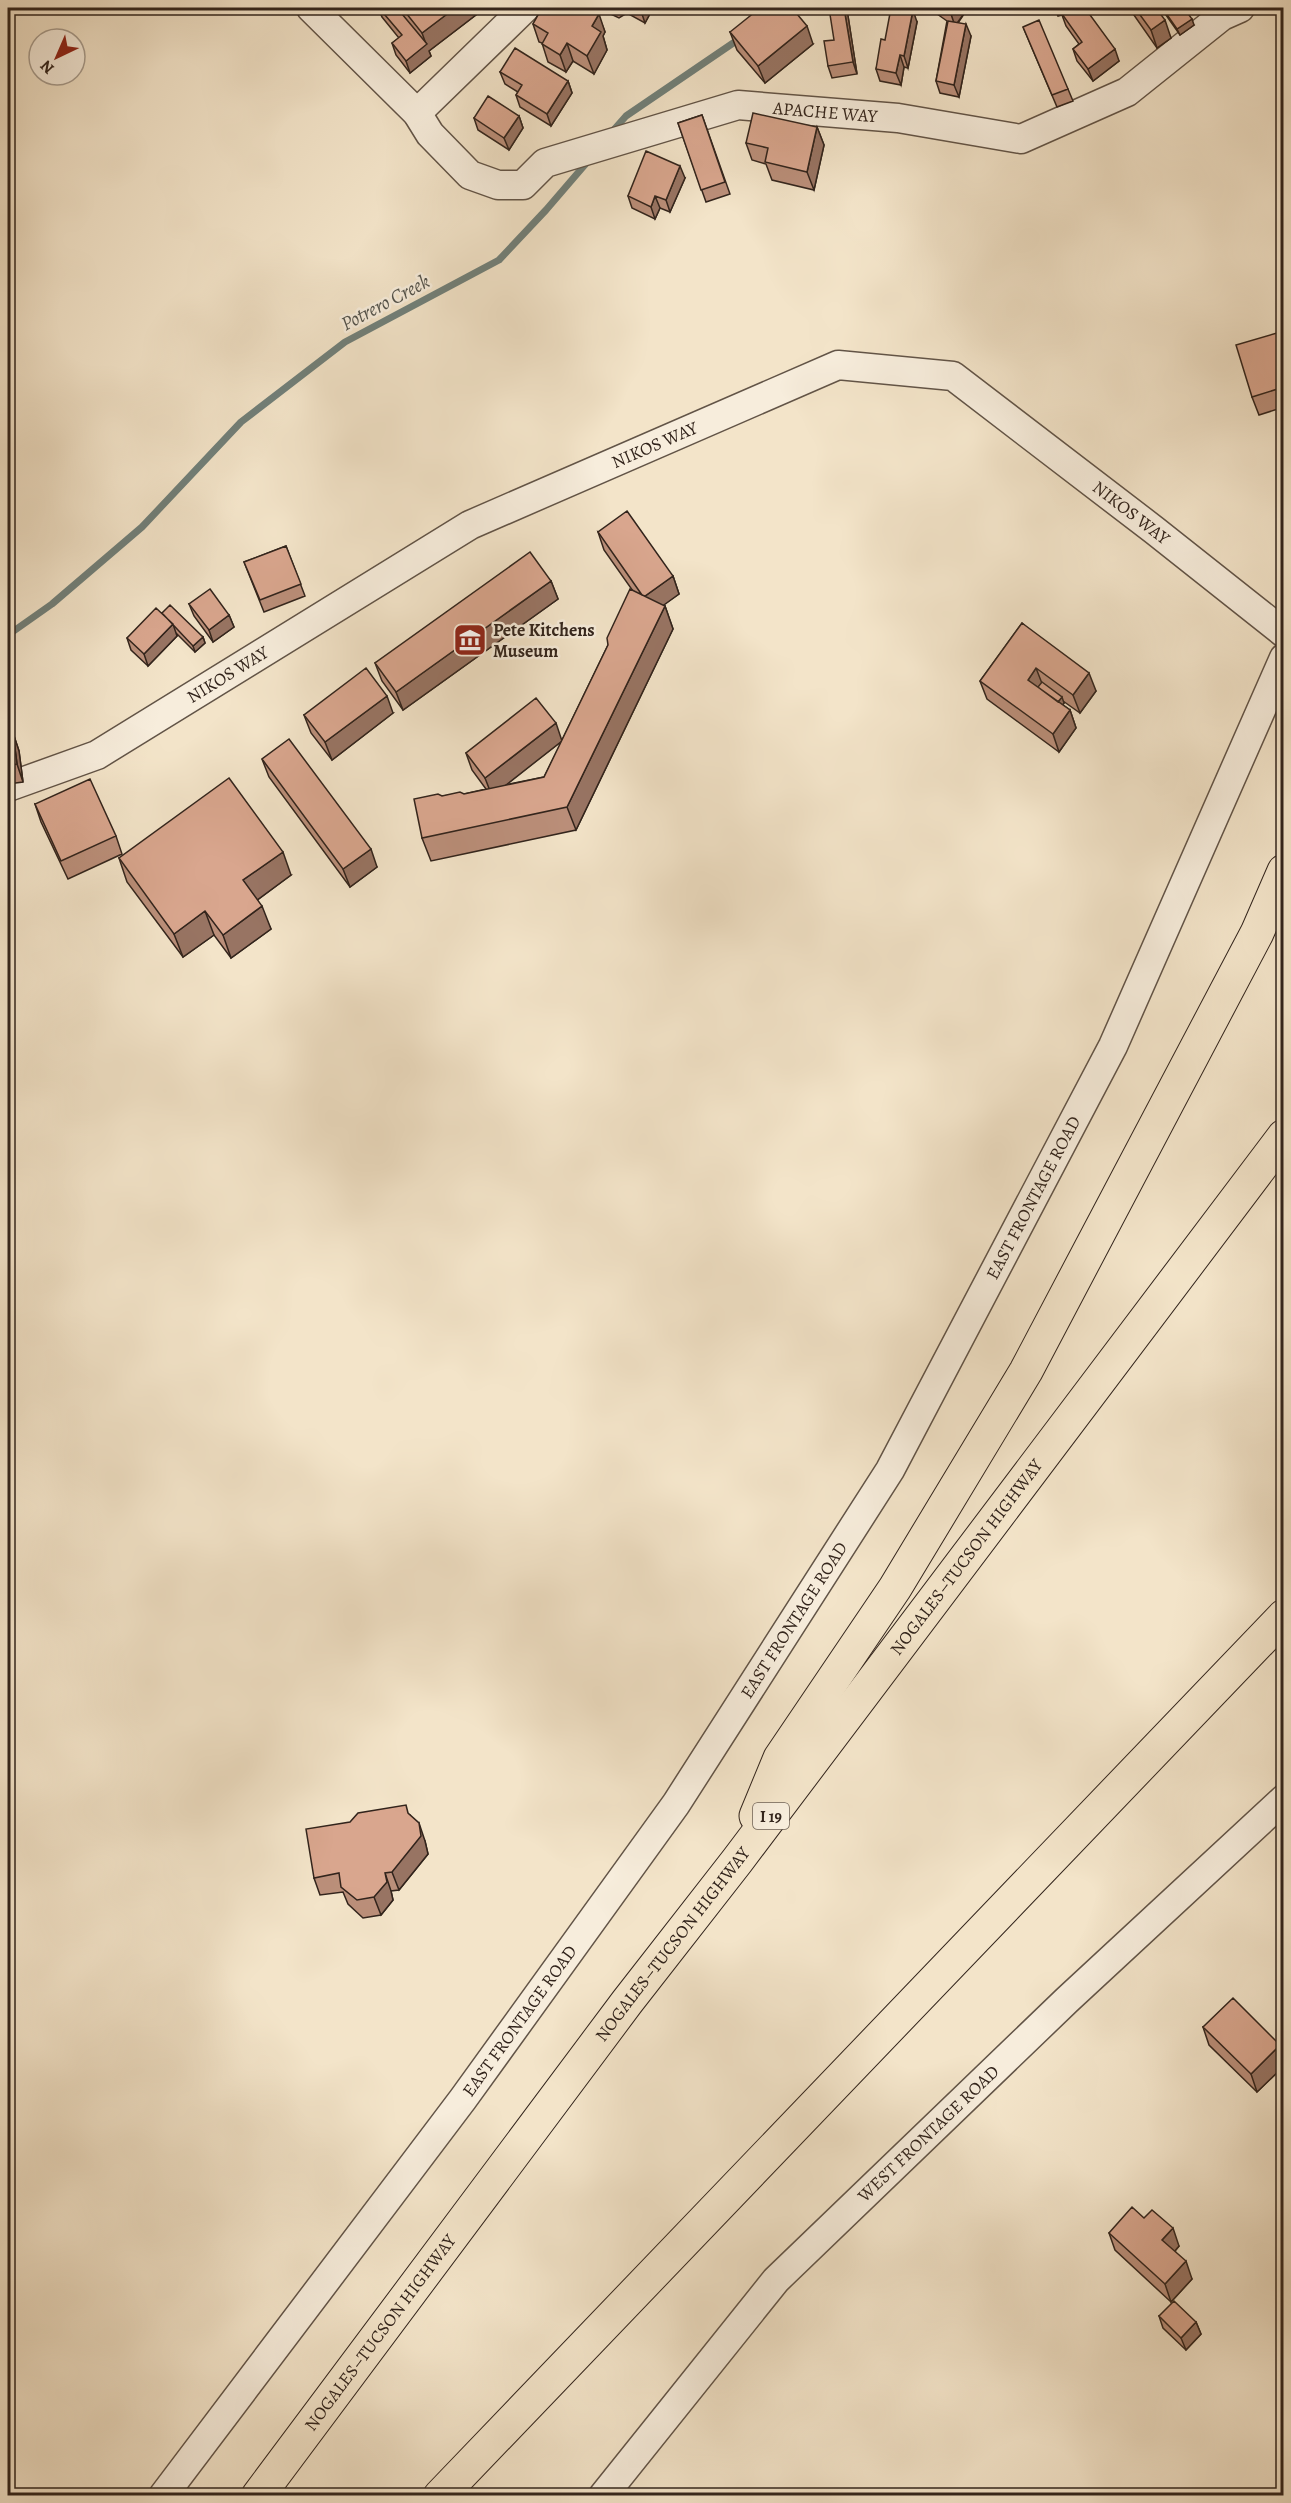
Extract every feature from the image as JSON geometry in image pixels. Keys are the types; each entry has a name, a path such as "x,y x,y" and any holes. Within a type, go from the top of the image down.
{"highway":[{"path":"737,1861 780,1758 895,1588 1026,1371 1257,933 1284,871"},
{"name":"NOGALES–TUCSON HIGHWAY","path":"258,2496 627,2002 737,1861 1284,1136"},
{"path":"440,2496 1284,1616"}],"street":[{"name":"APACHE WAY","path":"311,8 417,112 430,134 470,175 498,185 523,185 545,163 738,105 898,118 1021,140 1127,92 1222,16 1240,8"},
{"path":"417,112 525,8"},
{"name":"NIKOS WAY","path":"8,787 97,755 470,525 838,365 953,376 1284,633"},
{"name":"EAST FRONTAGE ROAD","path":"163,2496 463,2099 676,1804 890,1470 1113,1046 1284,658"},
{"name":"WEST FRONTAGE ROAD","path":"603,2496 776,2280 1067,2000 1284,1799"}],"building":[{"path":"379,8 397,8 427,44 406,61 392,43 402,35"},
{"path":"402,8 455,8 422,33"},
{"path":"542,8 587,8 599,14 592,26 601,32 587,56 567,43 560,55 542,44 548,33 533,24"},
{"path":"760,8 792,8 807,26 758,66 730,32"},
{"path":"829,8 844,8 853,62 828,66 824,41 834,40"},
{"path":"891,8 913,10 904,56 900,55 896,73 876,69 881,39 885,40"},
{"path":"940,8 955,8 951,14"},
{"path":"1071,8 1085,8 1115,49 1088,69 1073,49 1082,42 1062,14"},
{"path":"1135,8 1156,8 1165,20 1151,30"},
{"path":"1184,8 1192,19 1177,29 1163,9"},
{"path":"1039,20 1068,89 1052,95 1023,27"},
{"path":"948,21 966,24 954,85 936,81"},
{"path":"515,48 568,81 547,114 516,95 522,85 500,72"},
{"path":"488,96 519,116 504,138 474,118"},
{"path":"753,113 817,127 807,172 765,162 768,148 746,143"},
{"path":"702,115 725,182 701,190 678,123"},
{"path":"646,151 680,166 666,200 655,196 651,207 628,196"},
{"path":"1284,331 1284,387 1252,397 1236,345"},
{"path":"627,511 673,576 645,596 642,595 598,532"},
{"path":"286,546 301,584 260,600 244,562"},
{"path":"530,552 551,581 396,692 375,663"},
{"path":"210,589 229,615 209,630 189,604"},
{"path":"630,589 665,606 567,807 422,838 414,799 438,794 442,796 460,792 464,794 544,777 608,645 607,638"},
{"path":"170,605 203,637 193,646 162,613"},
{"path":"156,608 173,624 144,654 127,638"},
{"path":"1022,623 1089,673 1073,695 1036,668 1028,680 1070,710 1053,734 980,681"},
{"path":"366,668 387,696 325,742 304,715"},
{"path":"1042,682 1062,697 1058,702 1038,687"},
{"path":"536,698 556,723 485,778 466,753"},
{"path":"13,733 17,764 8,766 8,734"},
{"path":"289,739 371,849 343,869 262,759"},
{"path":"229,778 283,852 243,880 262,906 223,935 205,911 174,934 119,858"},
{"path":"90,779 116,836 61,861 35,804"},
{"path":"406,1805 408,1813 419,1823 421,1836 392,1872 385,1873 387,1882 374,1897 357,1900 341,1887 339,1873 314,1878 306,1829 350,1822 358,1813"},
{"path":"1233,1998 1280,2045 1251,2074 1203,2027"},
{"path":"1132,2207 1144,2218 1152,2210 1173,2228 1162,2240 1186,2261 1165,2284 1109,2233"},
{"path":"1174,2301 1196,2322 1181,2338 1159,2316"}],"waterway":[{"name":"Potrero Creek","path":"611,133 626,116 742,37"},
{"name":"Potrero Creek","path":"8,635 52,604 142,527 241,422 345,342 499,260 589,160"}],"place":[{"name":"Pete Kitchens Museum","path":"470,640"}]}
